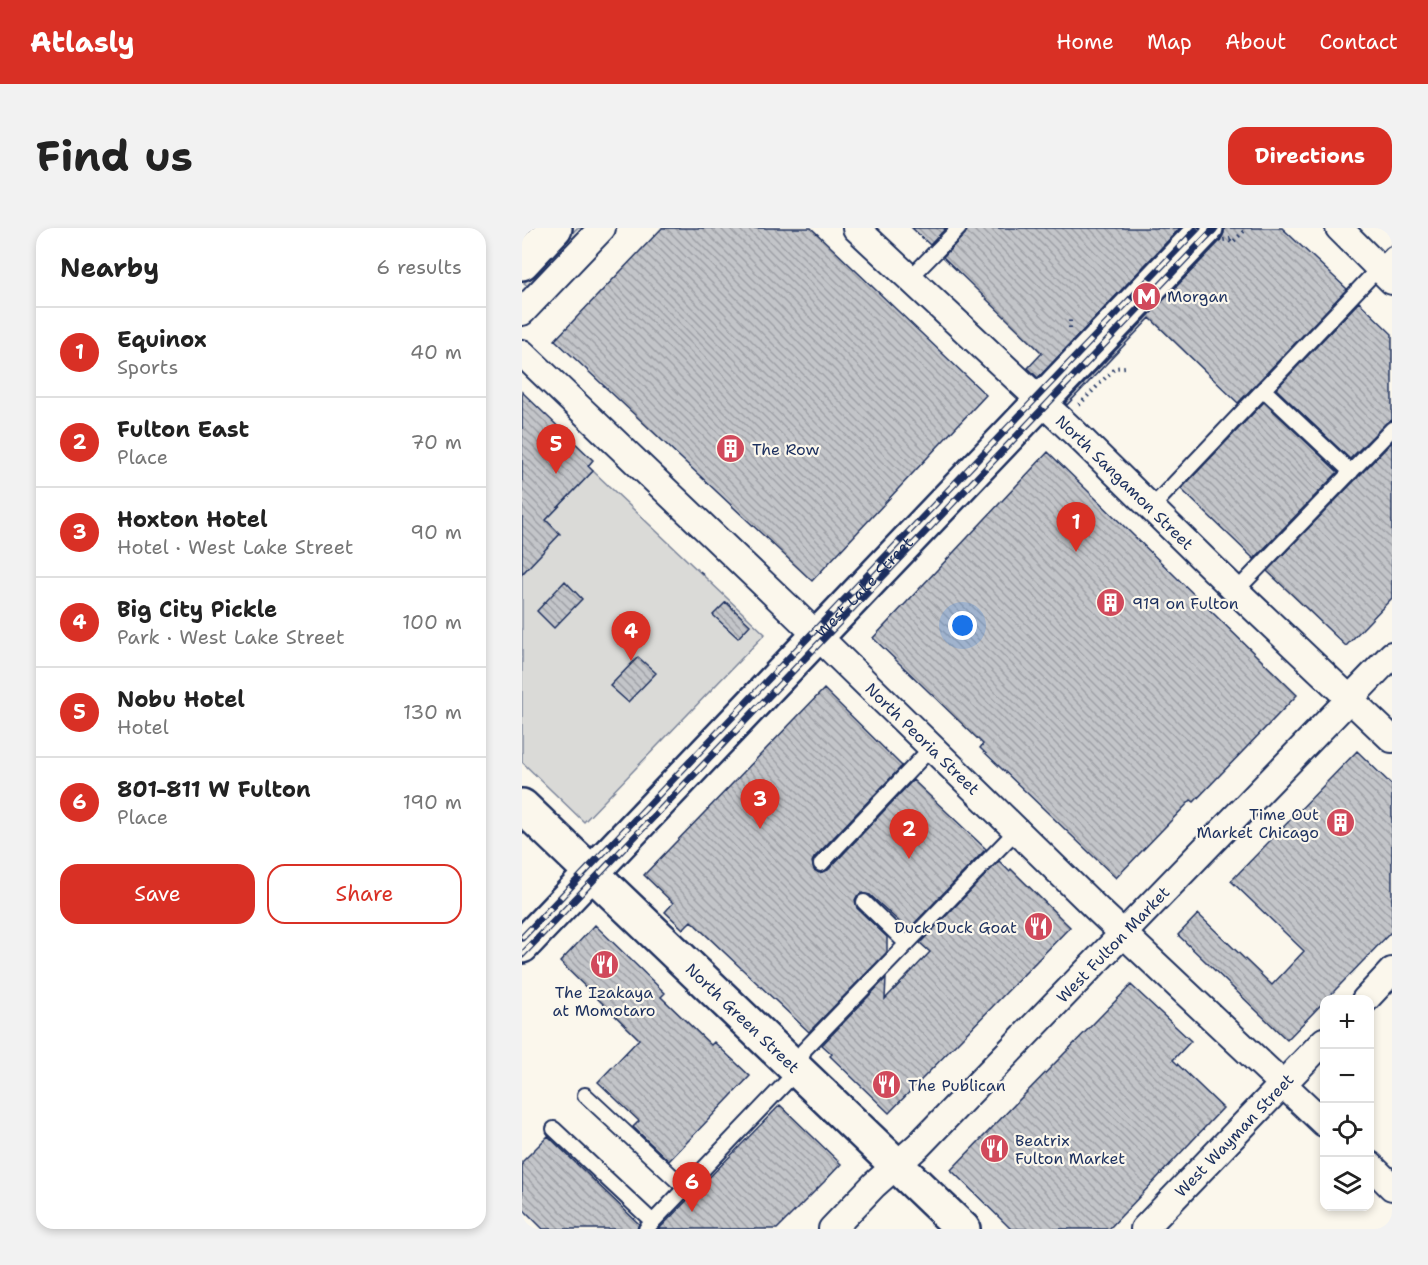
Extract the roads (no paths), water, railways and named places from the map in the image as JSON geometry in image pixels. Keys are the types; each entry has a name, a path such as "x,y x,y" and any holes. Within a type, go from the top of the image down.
{"main road":[{"path":"522,263 555,228"},
{"name":"West Lake Street","path":"522,946 1041,402 1215,231"},
{"name":"North Green Street","path":"522,806 963,1229"}],"street":[{"path":"522,312 602,228"},
{"name":"North Sangamon Street","path":"856,228 1152,507 1236,591 1392,739"},
{"path":"1339,228 1388,268"},
{"name":"North Peoria Street","path":"522,353 818,636 1124,934 1320,1119"},
{"name":"West Fulton Market","path":"832,1229 874,1185 919,1145 1392,655"},
{"path":"1369,995 1392,971"},
{"name":"West Wayman Street","path":"1144,1229 1320,1045"},
{"path":"1374,1169 1392,1187"}],"lane":[{"path":"910,278 959,228"},
{"path":"1152,507 1263,389 1388,268"},
{"path":"1263,389 1351,472"},
{"path":"1236,591 1392,429"},
{"path":"821,864 932,747"},
{"path":"554,1129 649,1225 798,1070 804,1050 1017,830"},
{"path":"864,902 907,944"},
{"path":"585,1095 685,1188"}],"railway":[{"path":"522,938 1198,228"},
{"path":"522,955 1215,228"}],"place":[{"name":"Morgan","path":"1146,296"},
{"name":"The Row","path":"731,449"},
{"name":"Nobu Hotel","path":"556,474"},
{"name":"Equinox","path":"1076,552"},
{"name":"919 on Fulton","path":"1111,603"},
{"name":"Big City Pickle","path":"631,661"},
{"name":"Time Out Market Chicago","path":"1340,823"},
{"name":"Hoxton Hotel","path":"760,829"},
{"name":"Fulton East","path":"909,859"},
{"name":"Duck Duck Goat","path":"1038,927"},
{"name":"The Izakaya at Momotaro","path":"604,964"},
{"name":"The Publican","path":"887,1085"},
{"name":"Beatrix Fulton Market","path":"994,1149"},
{"name":"801-811 W Fulton","path":"692,1212"}]}
